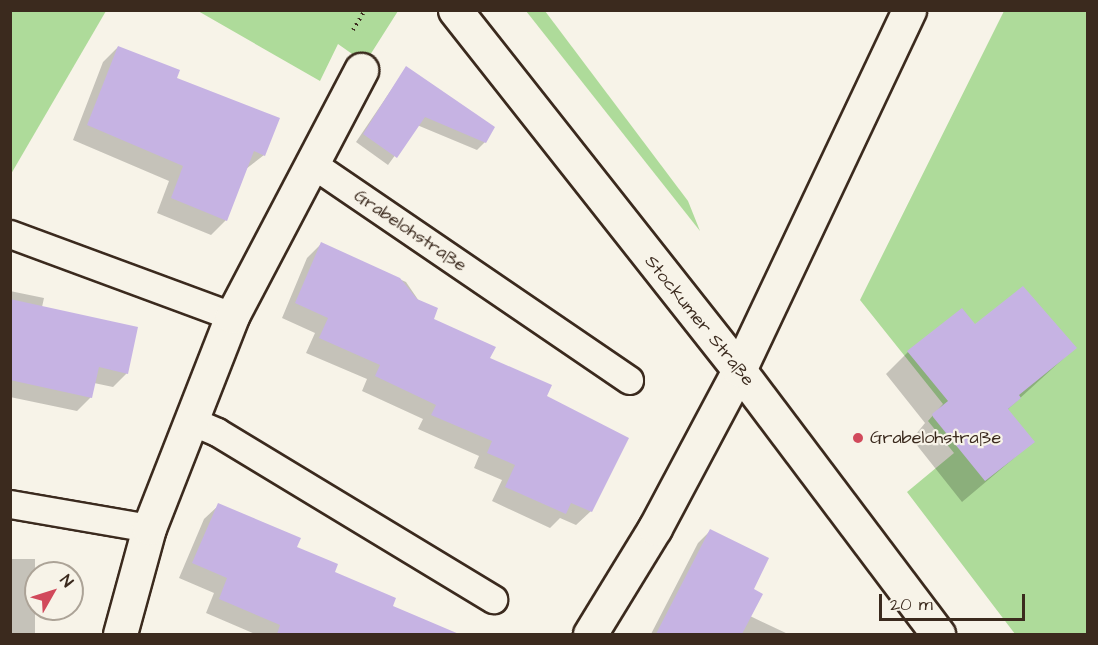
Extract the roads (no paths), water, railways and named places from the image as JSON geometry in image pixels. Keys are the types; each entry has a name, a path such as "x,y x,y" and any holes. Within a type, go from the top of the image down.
{"street":[{"name":"Stockumer Straße","path":"455,10 739,370 938,634"},
{"path":"590,634 655,528 739,370 909,10"},
{"path":"120,634 149,528 189,420 232,316 361,70"}],"lane":[{"name":"Grabelohstraße","path":"311,163 629,380"},
{"path":"10,234 232,316"},
{"path":"189,420 217,432 493,599"},
{"path":"10,504 149,528"}],"place":[{"name":"Grabelohstraße","path":"858,438"}]}
